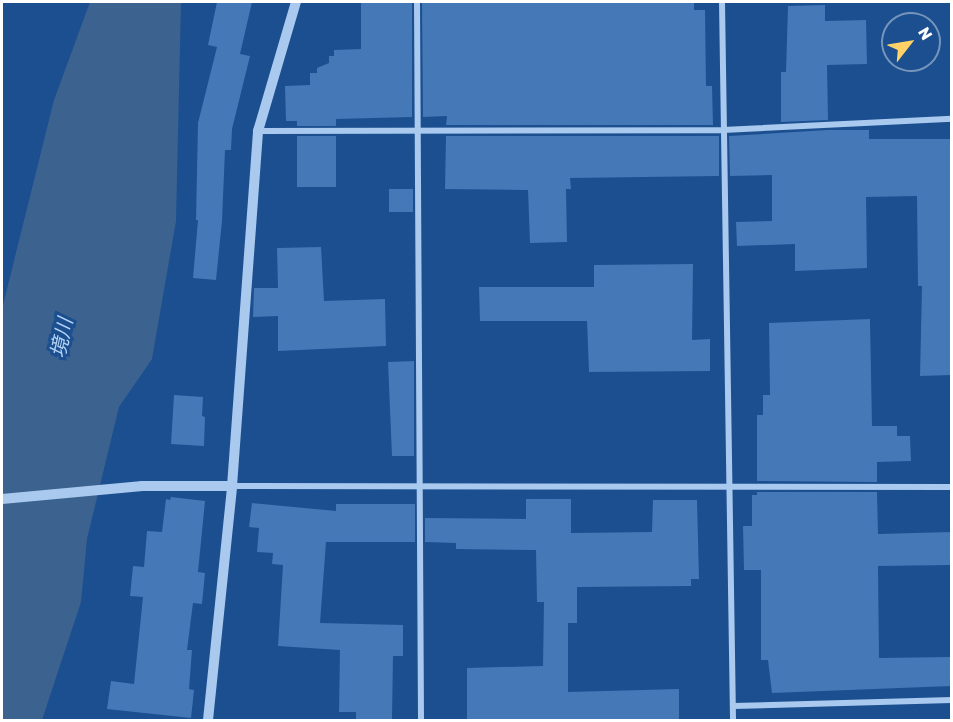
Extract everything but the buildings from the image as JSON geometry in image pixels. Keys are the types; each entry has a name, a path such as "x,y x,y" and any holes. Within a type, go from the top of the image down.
{"street":[{"path":"208,720 232,486 258,131 296,2"},
{"path":"417,2 421,720"},
{"path":"722,2 733,720"},
{"path":"258,131 723,130 951,119"},
{"path":"2,499 141,486 951,487"},
{"path":"733,706 951,700"}],"water":[{"name":"境川","path":"90,2 181,2 176,221 152,359 119,407 87,539 81,602 42,720 2,720 2,309 54,100"}]}
